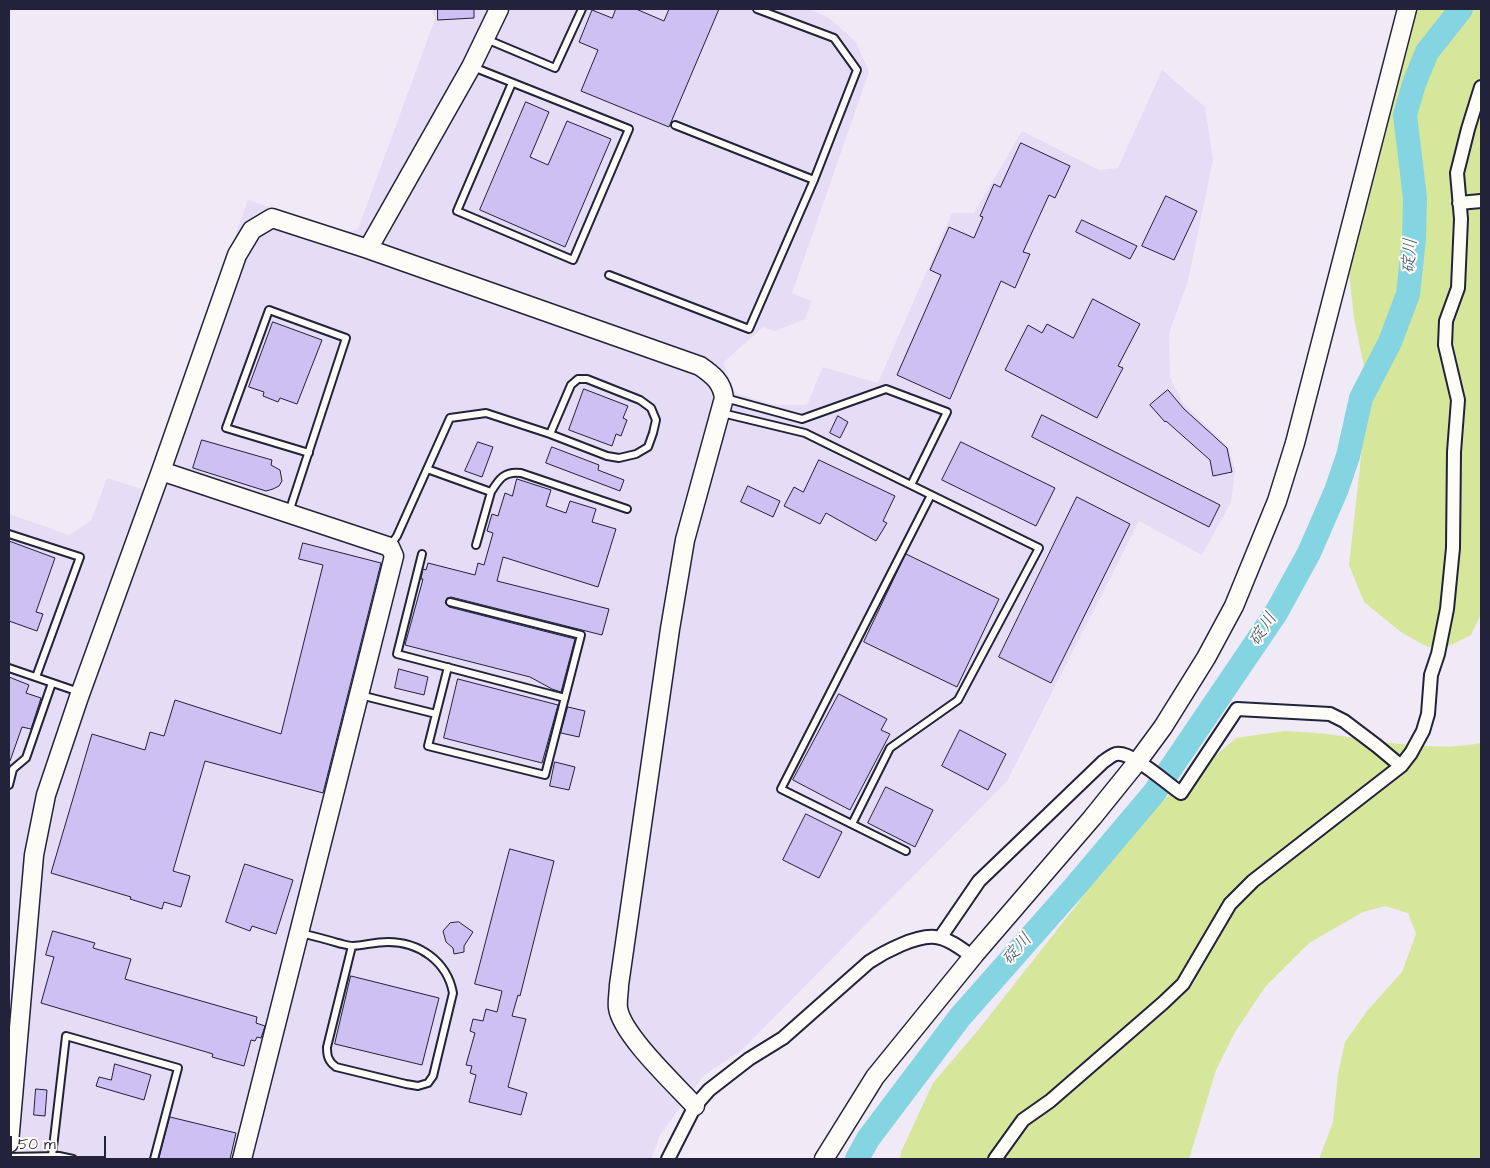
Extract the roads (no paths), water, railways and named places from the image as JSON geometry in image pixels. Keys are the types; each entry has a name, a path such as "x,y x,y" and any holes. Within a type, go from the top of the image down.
{"street":[{"path":"368,249 471,67 498,9"},
{"path":"824,1159 875,1077 973,957 1092,818 1145,766 1162,728 1206,658 1234,606 1277,502 1297,434 1407,9"},
{"path":"995,1159 1023,1120 1057,1095 1183,984 1230,904 1253,881 1401,766 1423,731 1428,714 1431,675 1438,654 1448,609 1453,548 1454,452 1458,400 1445,344 1446,322 1458,288 1460,219 1457,173 1481,87"},
{"path":"1459,203 1481,200"},
{"path":"9,1144 10,1102 34,855 46,795 80,693 237,255 252,230 272,218 368,249 700,366 715,376 723,388 722,405 686,540 672,619 619,985 618,1009 626,1028 645,1052 695,1106"},
{"path":"161,471 390,548 394,556 242,1159"},
{"path":"940,938 979,881 1103,762 1114,754 1122,754 1145,766 1180,793 1237,709 1330,714 1344,721 1401,766"},
{"path":"668,1159 695,1106 709,1090 749,1059 783,1038 869,962 883,953 914,940 934,936 951,942 973,957"}],"lane":[{"path":"484,39 555,68 582,9"},
{"path":"609,275 749,329 814,180 857,70 834,38 757,9"},
{"path":"471,67 512,83 629,129 573,260 457,212 512,83"},
{"path":"675,125 814,180"},
{"path":"288,514 309,453 346,338 269,310 226,428 309,453"},
{"path":"390,548 450,418 486,413 550,434 607,456 619,458 636,454 648,447 656,420 651,408 640,400 587,379 578,379 571,385 550,434"},
{"path":"722,405 802,419 886,389 947,412 911,485"},
{"path":"722,405 805,433 1039,548 958,700 890,748 852,824"},
{"path":"427,469 491,492"},
{"path":"476,545 491,492 499,479 511,472 521,473 627,509"},
{"path":"906,851 781,789 931,494"},
{"path":"9,534 80,557 36,677"},
{"path":"422,554 397,654 565,698"},
{"path":"448,667 428,746 545,774 581,635 450,602"},
{"path":"9,668 80,693"},
{"path":"9,785 13,769 26,758 52,683"},
{"path":"359,694 436,714"},
{"path":"299,933 352,946 391,942 408,944 423,950 435,958 446,972 453,992 433,1076 428,1083 418,1086 406,1084 336,1067 330,1063 327,1047 352,946"},
{"path":"52,1156 66,1036 178,1068 154,1159"},
{"path":"9,1157 59,1156 73,1159"}],"waterway":[{"name":"碇川","path":"857,1159 868,1139 960,1017 1073,889 1154,793 1276,613 1309,553 1336,491 1348,456 1361,398 1390,342 1408,294 1414,239 1415,198 1405,115 1414,84 1427,52 1461,9"}]}
